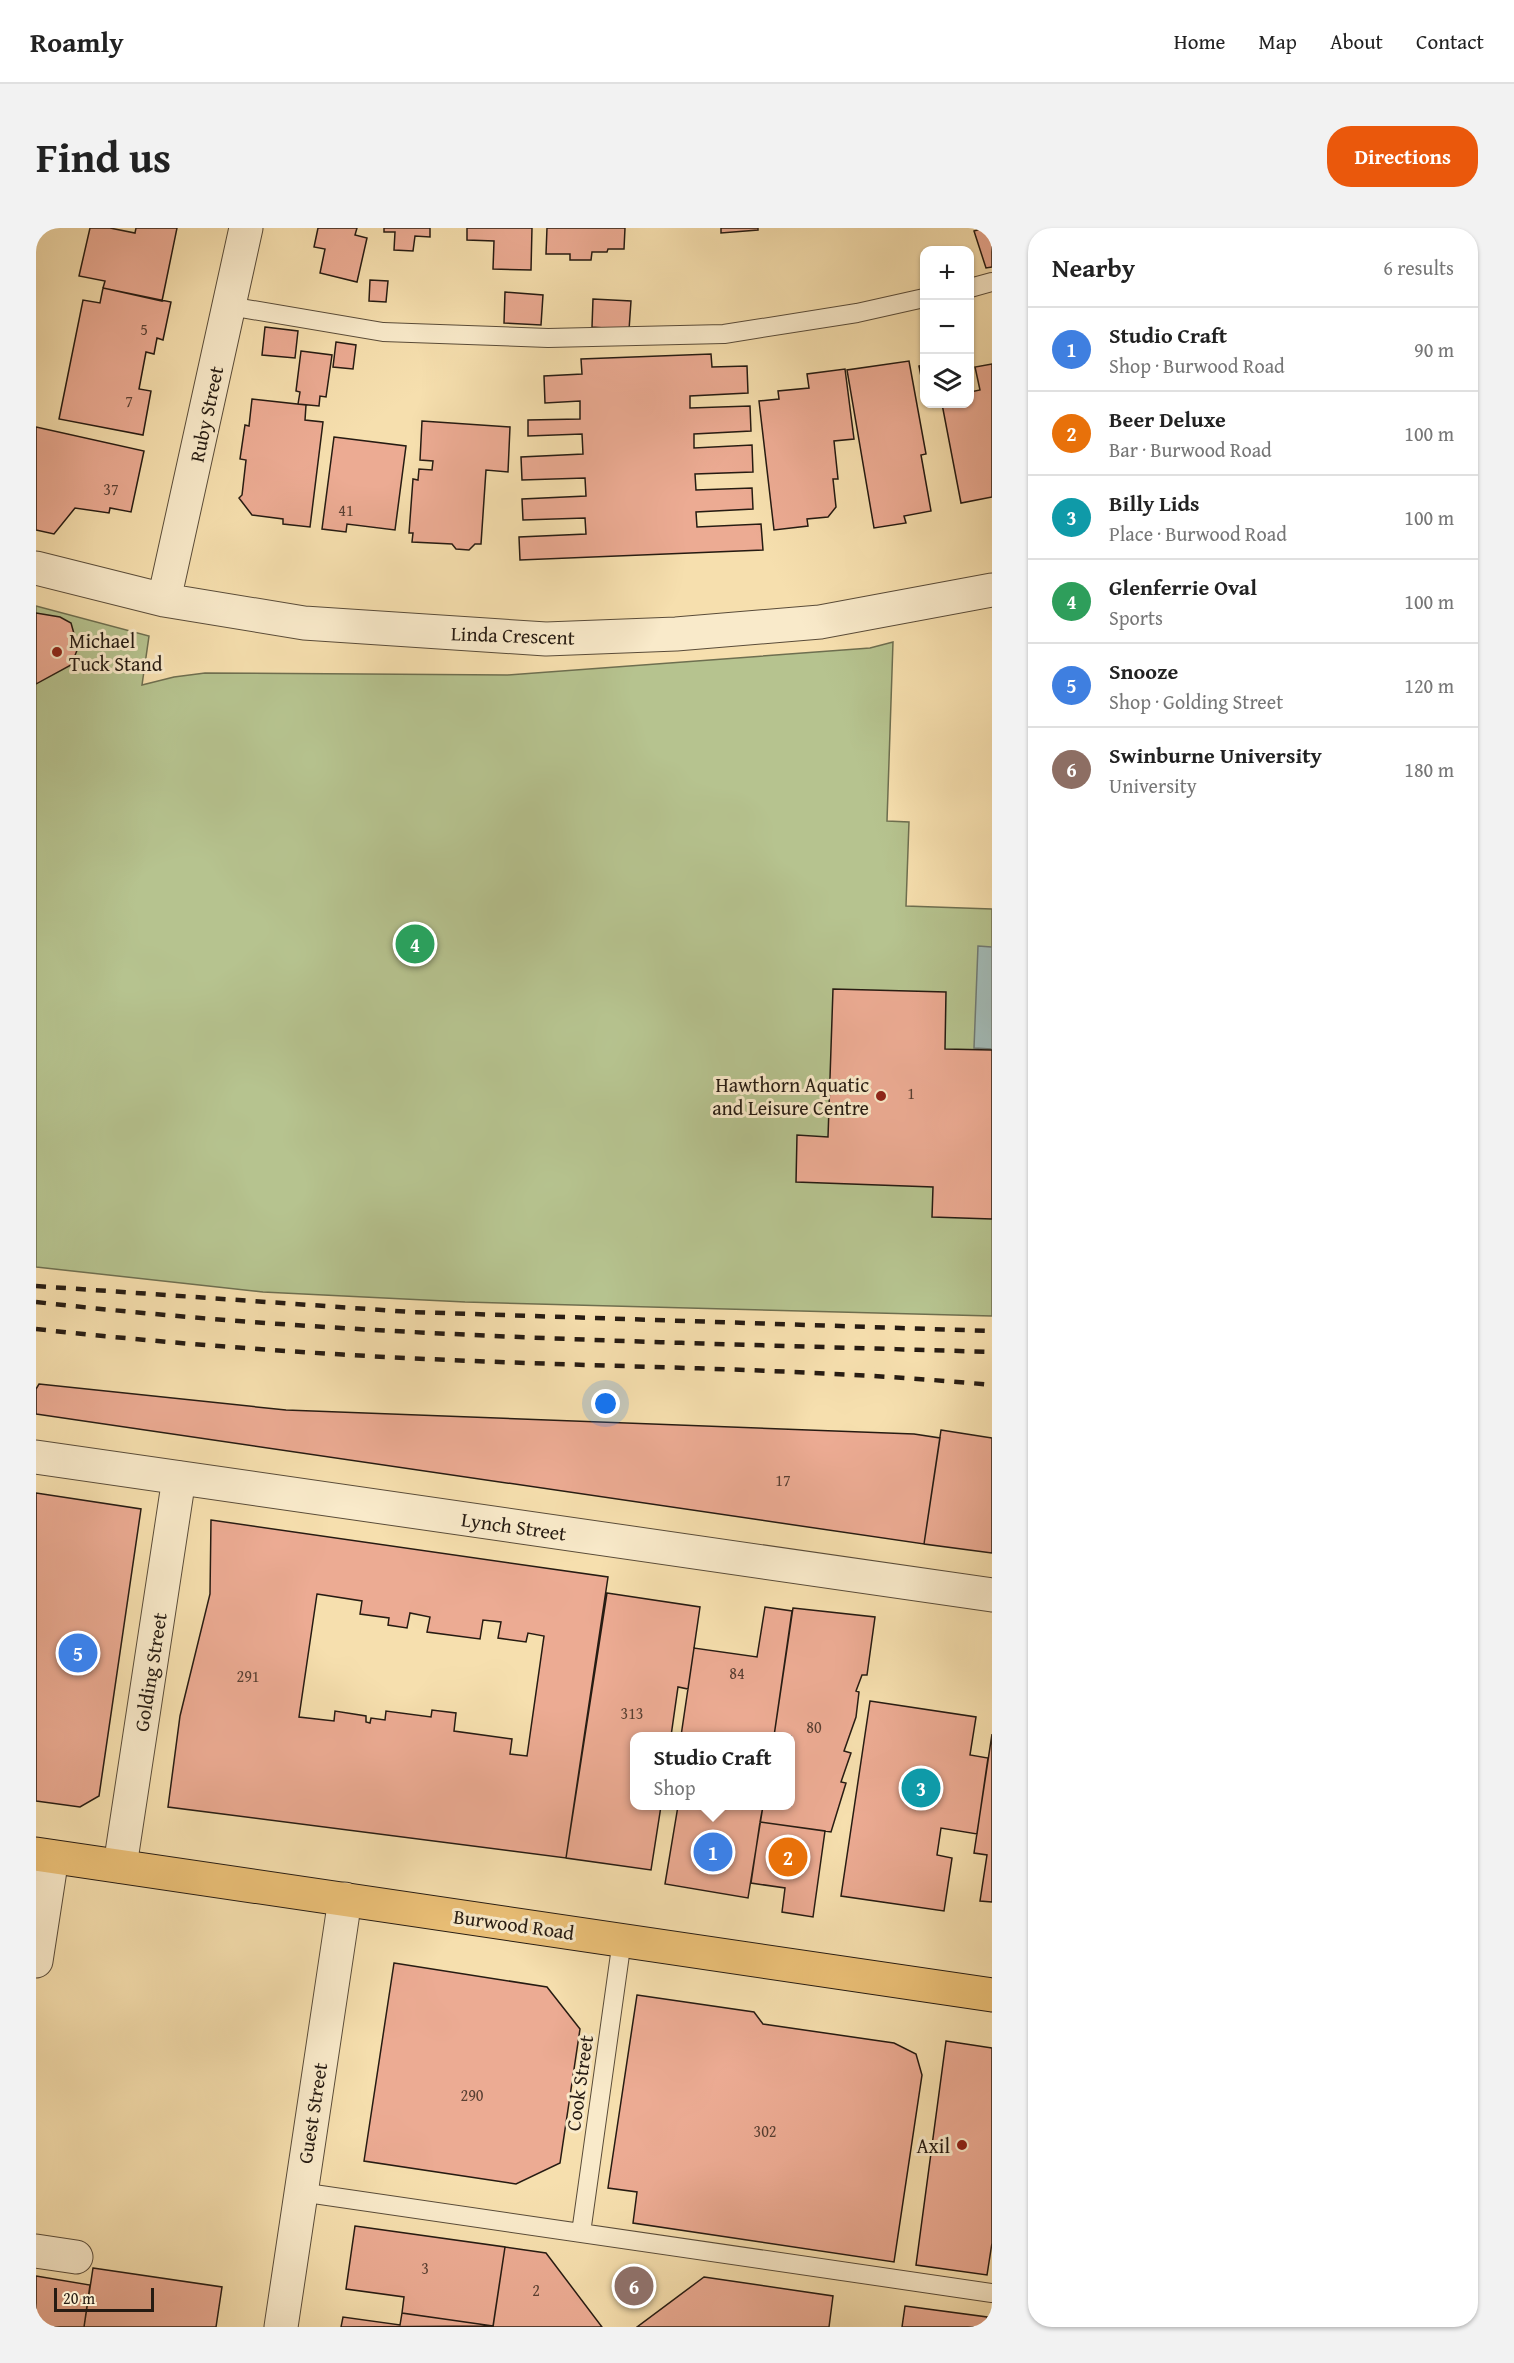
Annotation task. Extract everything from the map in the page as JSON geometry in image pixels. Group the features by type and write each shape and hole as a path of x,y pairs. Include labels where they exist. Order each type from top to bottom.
{"main road":[{"name":"Burwood Road","path":"44,1855 992,1995"}],"street":[{"name":"Ruby Street","path":"164,600 246,228"},
{"name":"Linda Crescent","path":"36,568 164,600 304,623 546,639 676,634 820,622 992,590"},
{"name":"Lynch Street","path":"36,1457 992,1595"},
{"name":"Golding Street","path":"120,1866 179,1478"},
{"path":"36,1961 44,1855"},
{"name":"Guest Street","path":"281,2327 345,1899"},
{"path":"36,2251 76,2257"}],"lane":[{"path":"974,287 992,282"},
{"path":"229,306 383,332 548,338 724,334 857,314 920,299"},
{"name":"Cook Street","path":"581,2233 622,1940"},
{"path":"300,2192 992,2293"}],"green space":[{"path":"36,606 149,636 142,685 174,677 205,673 508,675 870,648 893,642 887,821 909,822 906,906 992,909 992,1316 465,1302 263,1292 36,1267"}],"water":[{"path":"978,946 992,947 992,1049 974,1048"}],"building":[{"path":"90,228 110,228 135,233 136,228 177,228 162,301 103,288 105,281 79,276"},
{"path":"318,228 357,228 355,235 367,238 357,282 320,273 325,249 314,247"},
{"path":"384,228 430,228 430,237 415,236 413,251 394,250 395,232 384,232"},
{"path":"467,228 532,228 531,270 493,269 494,241 467,240"},
{"path":"547,228 625,228 624,249 592,252 591,260 570,260 570,254 546,254"},
{"path":"721,228 758,228 758,230 721,233"},
{"path":"992,228 992,267 986,268 974,231"},
{"path":"370,280 388,281 386,302 369,301"},
{"path":"103,288 171,302 163,340 157,338 154,354 146,352 139,389 151,391 143,435 59,419 83,300 100,303"},
{"path":"505,292 543,295 541,325 504,323"},
{"path":"593,299 631,301 629,330 592,327"},
{"path":"265,327 298,331 295,358 262,355"},
{"path":"336,342 356,345 353,369 333,367"},
{"path":"301,351 332,355 326,397 320,396 319,406 298,404 300,392 296,391"},
{"path":"711,354 712,367 747,366 748,393 690,396 690,408 750,406 751,431 694,434 694,448 752,445 753,472 695,474 696,490 752,488 753,509 696,512 697,527 761,524 763,550 520,560 519,537 586,534 585,518 523,520 522,499 586,496 585,478 522,480 521,457 583,454 582,434 528,436 528,420 580,419 580,401 545,403 544,376 582,374 581,359"},
{"path":"909,361 926,454 921,455 931,511 904,516 906,523 874,528 847,370"},
{"path":"992,364 992,497 961,503 943,408 974,408 974,391 980,390 975,367"},
{"path":"845,369 854,439 834,441 838,479 833,479 836,507 828,517 807,519 808,526 774,530 759,401 779,399 778,391 809,388 807,374"},
{"path":"252,399 306,405 305,420 323,422 310,527 283,524 283,519 252,515 239,498 242,495 246,460 240,459 245,425 249,426"},
{"path":"422,421 510,427 508,472 486,470 481,544 475,544 469,550 456,549 452,544 412,542 413,533 409,533 413,479 418,480 419,469 432,470 433,461 420,460"},
{"path":"36,427 144,451 131,512 110,508 109,513 75,508 54,534 36,530"},
{"path":"334,437 406,446 395,530 347,524 346,532 322,529"},
{"name":"Michael Tuck Stand","path":"36,613 60,617 71,623 78,648 71,665 36,684"},
{"path":"833,989 946,992 945,1049 992,1050 992,1219 932,1217 933,1187 796,1182 797,1135 828,1137"},
{"path":"39,1384 286,1410 914,1434 940,1438 924,1544 36,1414 36,1389"},
{"path":"941,1430 992,1438 992,1553 924,1544"},
{"path":"36,1493 141,1509 99,1796 80,1807 36,1801"},
{"path":"211,1520 608,1577 566,1858 168,1807 180,1716 210,1594","holes":["317,1594 362,1601 360,1614 389,1618 388,1625 407,1628 410,1613 430,1617 427,1632 480,1639 483,1620 501,1622 498,1638 526,1642 528,1633 544,1636 527,1756 510,1754 512,1739 454,1731 456,1713 432,1710 431,1717 386,1711 385,1720 371,1718 370,1723 366,1722 366,1716 335,1711 334,1721 299,1717"]},
{"path":"607,1593 700,1607 688,1689 678,1687 672,1732 630,1732 630,1810 660,1810 651,1870 566,1858"},
{"path":"765,1607 792,1611 775,1732 682,1732 694,1648 757,1657"},
{"path":"793,1608 875,1617 867,1675 862,1675 856,1691 859,1692 856,1717 844,1751 851,1753 841,1782 846,1783 831,1832 760,1822 762,1810 795,1810 795,1732 775,1732"},
{"path":"870,1701 976,1717 970,1755 988,1758 977,1834 941,1828 937,1855 952,1858 944,1911 841,1896"},
{"path":"992,1734 992,1902 980,1901 987,1855 974,1853"},
{"path":"677,1810 762,1810 748,1898 665,1884"},
{"path":"760,1822 825,1831 813,1917 782,1912 785,1888 751,1883"},
{"path":"394,1963 547,1987 580,2029 560,2163 516,2184 364,2161"},
{"path":"637,1995 754,2012 763,2024 894,2043 916,2054 922,2075 894,2262 633,2223 637,2192 608,2188"},
{"name":"Axil","path":"946,2041 992,2048 992,2243 987,2275 916,2265"},
{"path":"355,2226 505,2247 493,2326 402,2313 404,2297 346,2289"},
{"path":"505,2247 546,2253 602,2327 493,2327"},
{"path":"93,2268 222,2287 216,2327 84,2327"},
{"path":"36,2276 90,2285 84,2327 36,2327"},
{"path":"704,2277 833,2296 829,2327 637,2327"},
{"path":"905,2306 987,2317 985,2327 902,2327"},
{"path":"402,2313 493,2326 341,2327 343,2317 400,2325"}],"railway":[{"path":"36,1286 411,1312 992,1331"},
{"path":"36,1302 274,1324 394,1331 513,1337 992,1352"},
{"path":"36,1329 190,1344 346,1355 856,1375 992,1385"}],"place":[{"name":"Michael Tuck Stand","path":"57,652"},
{"name":"Glenferrie Oval","path":"415,944"},
{"name":"Hawthorn Aquatic and Leisure Centre","path":"881,1096"},
{"name":"Snooze","path":"78,1653"},
{"name":"Billy Lids","path":"921,1788"},
{"name":"Studio Craft","path":"713,1852"},
{"name":"Beer Deluxe","path":"788,1857"},
{"name":"Axil","path":"962,2145"},
{"name":"Swinburne University","path":"634,2286"}]}
